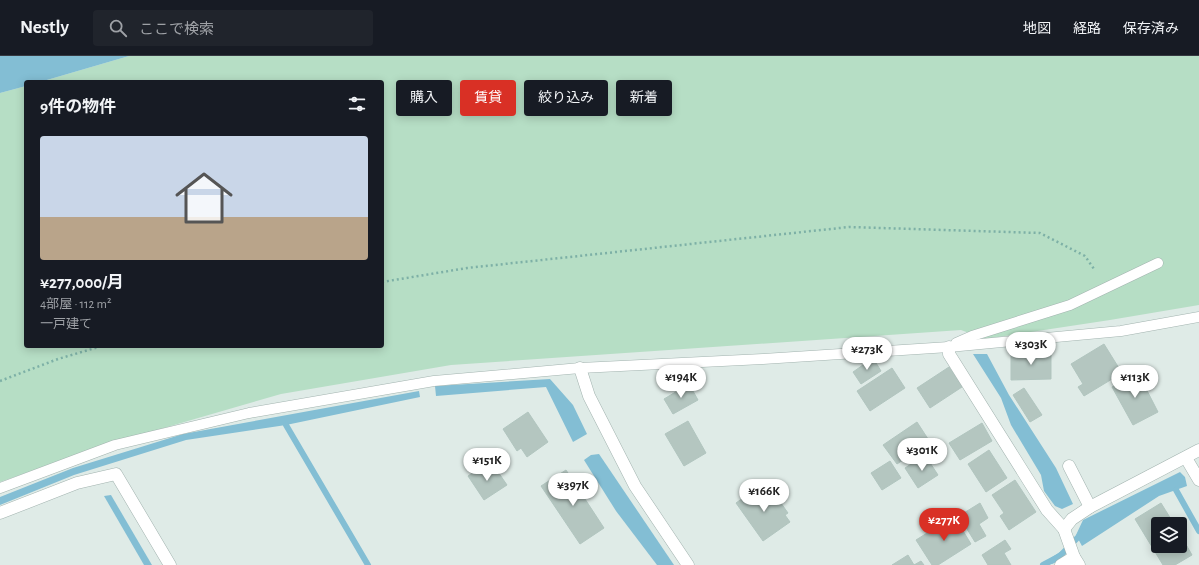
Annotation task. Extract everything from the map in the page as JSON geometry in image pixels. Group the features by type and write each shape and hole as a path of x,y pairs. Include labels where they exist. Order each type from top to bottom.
{"street":[{"path":"949,346 949,354 1047,510 1066,533 1077,561 1061,565"},
{"path":"580,368 589,396 635,486 688,565"},
{"path":"1066,533 1072,519 1090,507 1199,450"},
{"path":"1186,458 1199,480"},
{"path":"1069,466 1090,507"},
{"path":"0,513 78,483 116,474 170,565"}],"lane":[{"path":"949,346 972,336 1070,305 1158,263"},
{"path":"0,488 115,445 249,413 434,381 580,368 763,359 949,346 1121,331 1199,317"}],"path":[{"path":"384,282 467,268 849,227 1040,233 1085,256 1094,269"},
{"path":"0,381 58,359 95,348"}],"green space":[{"path":"129,56 1199,56 1199,305 985,339 961,330 451,365 281,394 112,443 0,482 0,93 24,87 24,348 384,348 384,80 47,80"}],"water":[{"path":"0,56 129,56 47,80 24,80 24,87 0,93"},
{"path":"973,354 987,354 1009,395 1056,468 1073,504 1062,509 1055,506 1044,491 1041,475 1011,425 1001,398"},
{"path":"550,379 573,405 587,434 573,442 546,387 436,396 435,386"},
{"path":"419,391 420,397 286,425 186,440 74,475 0,505 0,497 73,468 183,434"},
{"path":"599,454 674,565 657,565 616,511 584,460 591,455"},
{"path":"1180,472 1185,477 1187,486 1159,496 1082,546 1076,535 1083,520"},
{"path":"111,495 152,565 144,565 104,496"},
{"path":"1063,550 1064,557 1061,559 1053,564 1040,565"}],"building":[{"path":"1104,344 1122,373 1084,396 1078,387 1083,384 1071,364"},
{"path":"1051,353 1051,379 1011,380 1011,354"},
{"path":"873,358 881,371 861,384 853,372"},
{"path":"949,367 962,387 930,408 917,388"},
{"path":"892,368 905,388 870,411 857,391"},
{"path":"1138,373 1158,412 1133,425 1112,387"},
{"path":"689,384 698,400 673,414 664,399"},
{"path":"1024,388 1042,415 1030,422 1013,395"},
{"path":"528,412 548,442 527,457 521,448 517,451 503,429"},
{"path":"688,421 706,453 684,466 665,434"},
{"path":"917,422 930,442 897,464 883,445"},
{"path":"982,423 992,441 960,460 949,443"},
{"path":"989,450 1007,478 986,492 968,464"},
{"path":"925,455 938,475 918,488 905,468"},
{"path":"890,461 901,478 882,490 871,473"},
{"path":"483,466 489,475 496,469 507,485 484,500 468,476"},
{"path":"566,470 604,528 580,544 541,486"},
{"path":"1015,480 1036,512 1009,530 1000,516 1004,513 992,495"},
{"path":"758,487 768,502 776,496 788,513 785,515 790,522 763,541 736,503"},
{"path":"980,503 988,518 979,524 986,536 975,542 959,516"},
{"path":"1161,503 1170,517 1151,517 1151,545 1135,519"},
{"path":"954,516 971,544 938,565 932,565 916,540"},
{"path":"1005,540 1011,549 1004,553 1011,565 988,565 982,555"},
{"path":"1187,546 1192,555 1175,565 1163,565 1156,553 1187,553"},
{"path":"908,555 914,565 892,565"},
{"path":"921,561 924,565 914,565"}],"waterway":[{"path":"286,425 368,565"},
{"path":"1176,490 1199,531"},
{"path":"1043,565 1060,556 1083,532"}]}
